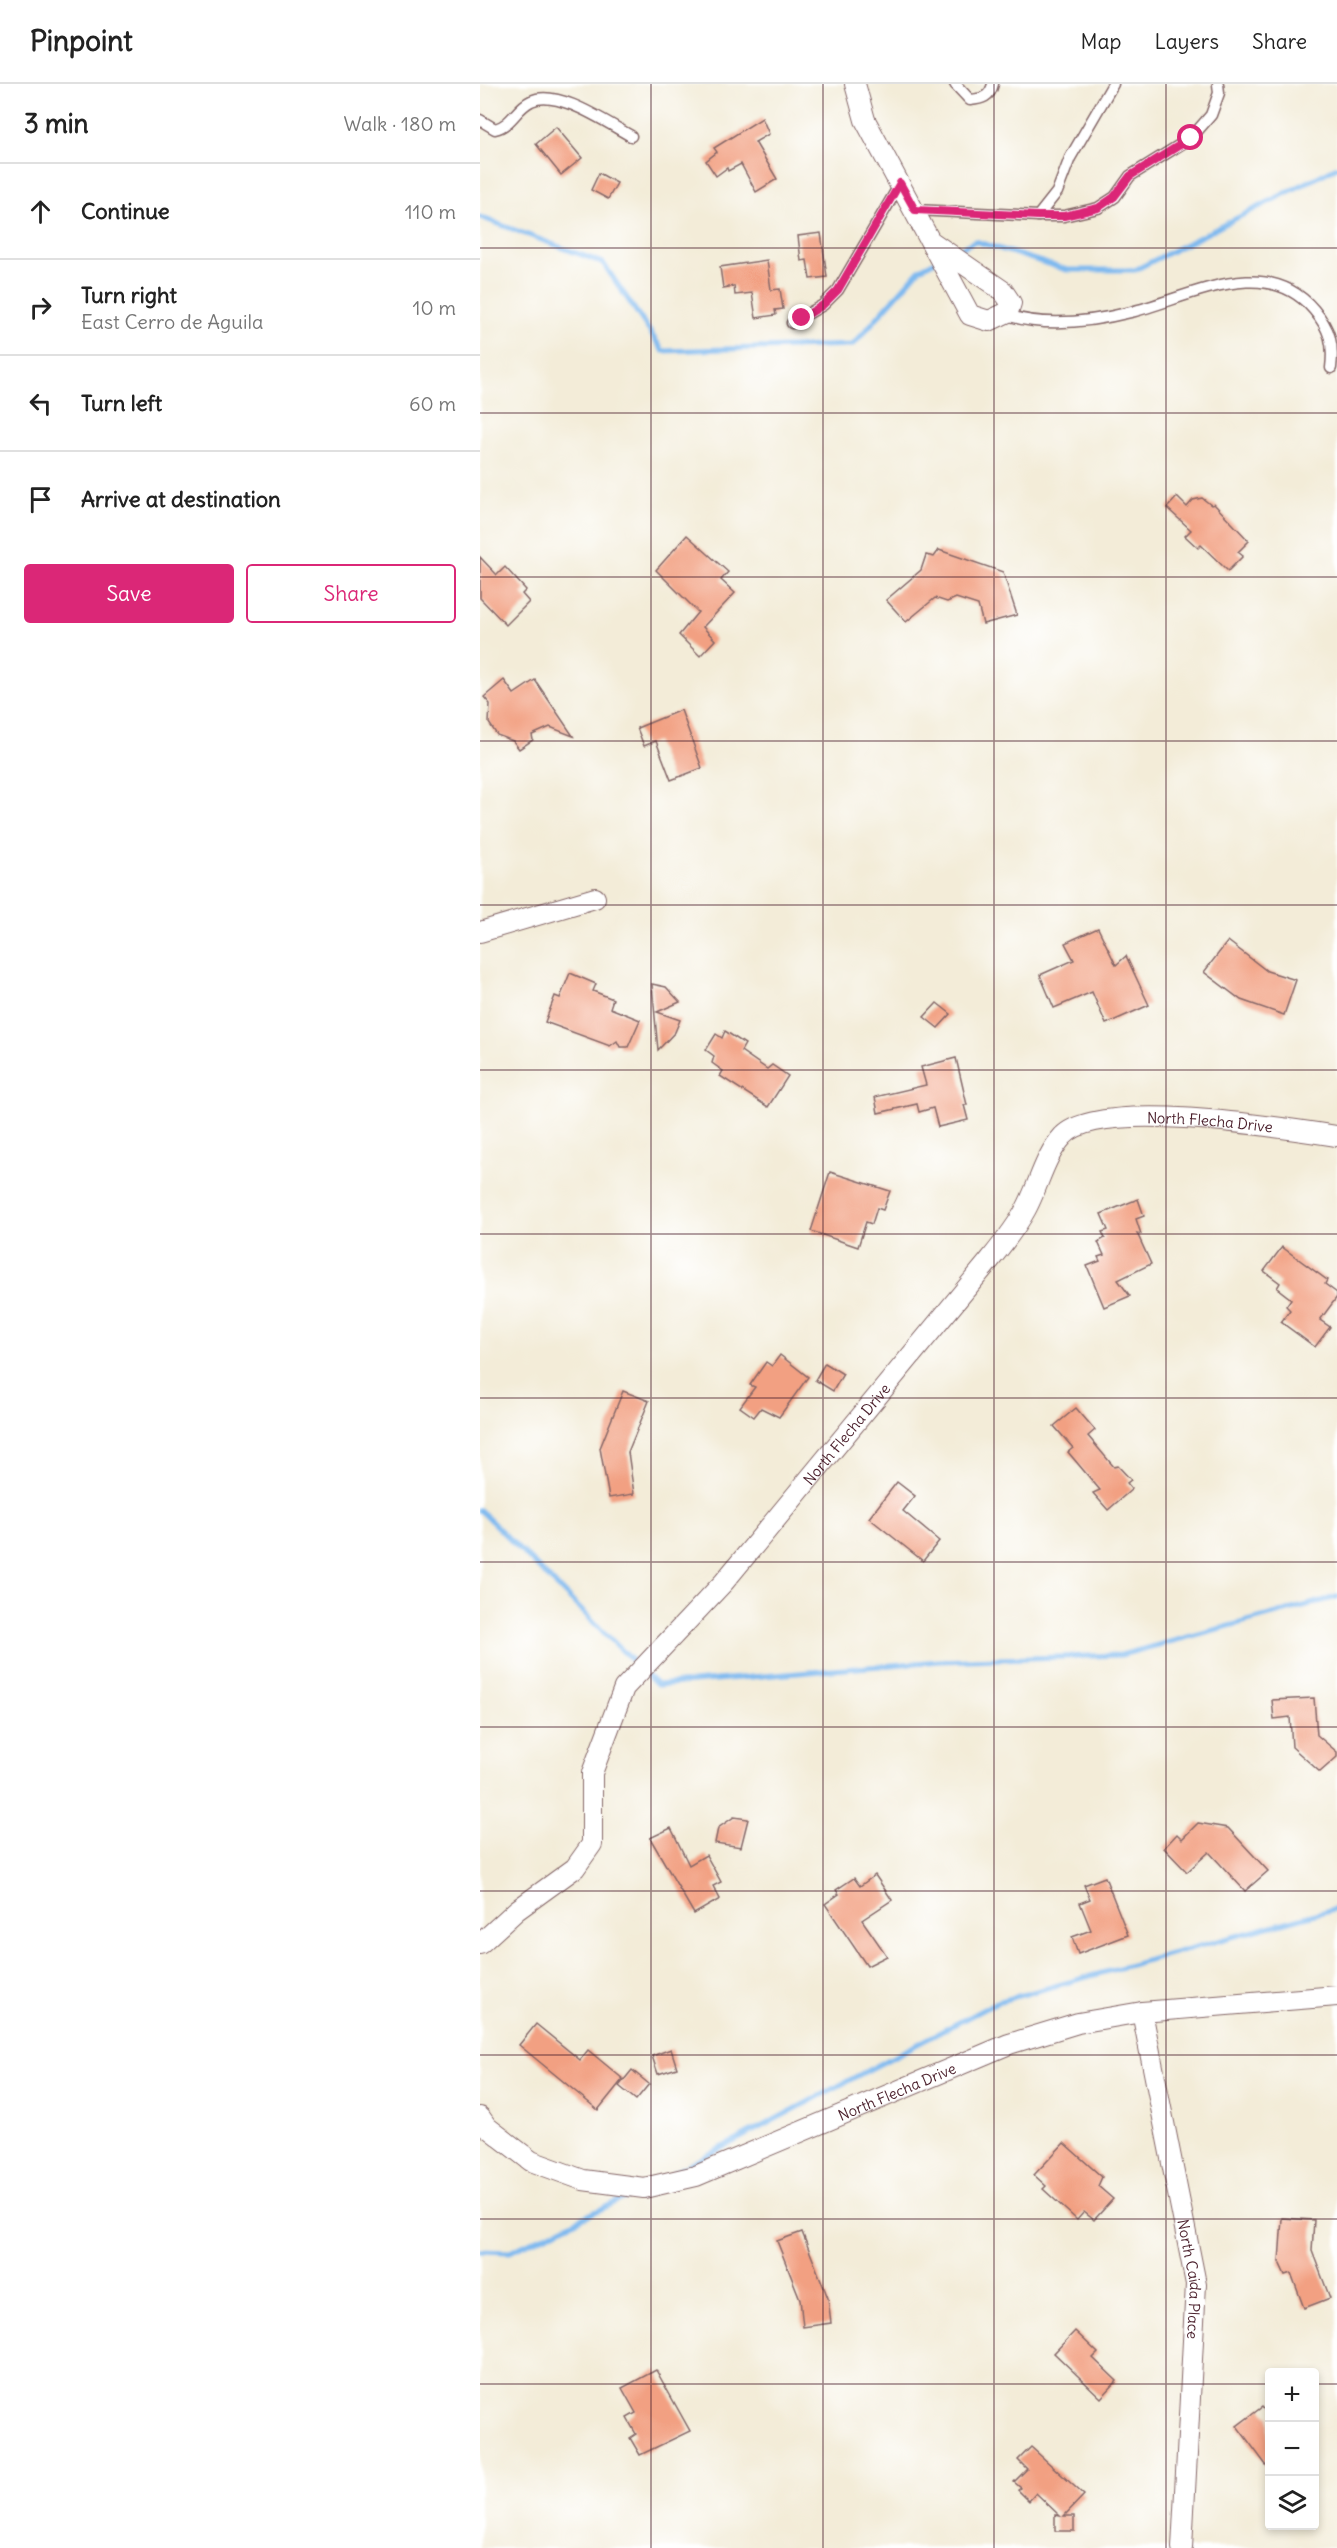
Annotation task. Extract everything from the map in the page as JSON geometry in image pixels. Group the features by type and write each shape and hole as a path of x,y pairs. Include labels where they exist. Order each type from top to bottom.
{"street":[{"path":"855,84 865,120 970,315 989,321 1008,312 1011,303 1003,291 932,242"},
{"path":"480,932 595,898"},
{"name":"North Flecha Drive","path":"480,1944 517,1910 575,1868 592,1844 592,1773 624,1688 724,1582 1000,1246 1027,1207 1048,1157 1066,1133 1088,1122 1162,1119 1238,1121 1337,1136"},
{"name":"North Flecha Drive","path":"480,2117 487,2127 531,2161 583,2180 644,2188 696,2176 1009,2044 1078,2023 1142,2012 1337,1996"},
{"name":"North Caida Place","path":"1142,2012 1196,2284 1182,2548"}],"lane":[{"path":"955,84 970,100 984,98 991,91 993,84"},
{"path":"1038,216 1057,192 1070,158 1113,84"},
{"path":"915,210 1064,216 1098,208 1114,197 1130,176 1191,138 1211,115 1219,93 1218,84"},
{"path":"480,120 495,129 502,127 528,103 553,98 631,136"},
{"path":"792,323 823,305 838,290 900,183"},
{"path":"1005,314 1036,322 1092,319 1132,312 1180,295 1225,285 1254,280 1276,282 1308,303 1330,332 1333,351 1331,368"}],"building":[{"path":"762,118 769,134 755,142 777,179 756,192 741,164 728,171 727,168 716,176 706,161 717,152 714,148"},
{"path":"556,127 582,158 561,175 536,144"},
{"path":"599,173 617,183 608,199 591,190"},
{"path":"821,233 827,277 810,279 807,260 801,261 798,236"},
{"path":"767,260 771,290 780,289 783,309 775,310 776,315 756,318 752,293 735,295 734,286 723,288 720,267"},
{"path":"1177,497 1187,507 1193,500 1202,498 1211,505 1214,504 1249,541 1238,552 1243,556 1228,571 1201,545 1198,548 1185,536 1191,530 1167,508"},
{"path":"687,535 728,572 721,580 735,593 703,627 715,640 700,656 679,635 698,612 656,570"},
{"path":"939,550 1003,572 1017,615 983,624 978,605 956,598 947,602 935,598 906,622 886,600 921,570 926,555 934,557"},
{"path":"480,557 497,575 505,567 526,590 522,594 529,602 506,625 480,598"},
{"path":"504,680 514,694 535,680 573,736 550,727 532,735 533,740 519,749 513,741 497,735 489,723 490,704 484,697"},
{"path":"681,710 702,768 671,780 656,741 644,746 637,728"},
{"path":"1098,928 1116,965 1126,956 1149,1005 1106,1024 1092,992 1054,1008 1040,975 1074,960 1065,943"},
{"path":"1228,941 1267,971 1296,980 1284,1015 1241,1000 1204,972"},
{"path":"570,973 596,984 593,991 613,999 610,1008 640,1020 628,1047 620,1047 617,1041 610,1046 545,1022 555,996 560,998"},
{"path":"652,984 666,987 680,1002 657,1012 680,1020 675,1032 658,1050"},
{"path":"937,1003 951,1014 938,1028 924,1017"},
{"path":"725,1031 745,1044 741,1051 767,1069 772,1065 788,1076 768,1107 720,1076 723,1071 712,1063 714,1056 706,1050 716,1034 722,1038"},
{"path":"956,1058 967,1105 964,1105 968,1120 938,1127 933,1108 919,1112 917,1104 878,1113 875,1097 926,1085 921,1067"},
{"path":"830,1172 890,1191 883,1210 877,1208 872,1224 866,1222 858,1247 811,1231"},
{"path":"1138,1199 1144,1216 1136,1219 1141,1234 1137,1233 1151,1264 1118,1280 1130,1296 1104,1307 1087,1266 1100,1261 1098,1257 1104,1255 1098,1242 1105,1238 1102,1232 1108,1230 1101,1214"},
{"path":"1282,1247 1327,1280 1325,1284 1337,1293 1337,1297 1320,1320 1330,1327 1315,1347 1281,1322 1290,1310 1286,1306 1291,1299 1277,1288 1280,1283 1264,1271"},
{"path":"780,1355 808,1377 779,1417 761,1408 754,1417 740,1407 755,1387 750,1385 766,1362 772,1366"},
{"path":"825,1363 843,1374 833,1391 815,1380"},
{"path":"623,1391 649,1401 628,1452 634,1494 609,1498 600,1448"},
{"path":"1076,1408 1095,1430 1088,1436 1114,1467 1118,1466 1131,1480 1127,1483 1132,1489 1108,1510 1093,1493 1100,1490 1068,1452 1073,1448 1054,1426"},
{"path":"897,1482 915,1496 903,1511 939,1541 923,1561 869,1518"},
{"path":"1314,1698 1317,1735 1337,1752 1337,1757 1320,1772 1292,1747 1290,1717 1274,1719 1272,1700"},
{"path":"734,1817 748,1819 741,1847 715,1843 718,1828"},
{"path":"1198,1823 1228,1828 1268,1871 1245,1891 1209,1852 1187,1872 1164,1848 1177,1834 1182,1839"},
{"path":"671,1828 689,1865 706,1855 721,1882 713,1886 720,1899 694,1914 650,1838"},
{"path":"875,1875 892,1900 862,1920 887,1956 867,1966 825,1904 839,1894 836,1890 854,1878 860,1886"},
{"path":"1105,1877 1128,1935 1078,1954 1072,1937 1091,1930 1080,1903 1090,1899 1084,1885"},
{"path":"536,2024 580,2060 588,2050 623,2079 598,2110 519,2045"},
{"path":"671,2049 677,2068 658,2074 652,2056"},
{"path":"632,2070 649,2084 636,2100 619,2086"},
{"path":"1064,2143 1102,2177 1098,2186 1113,2199 1094,2220 1084,2212 1077,2220 1043,2189 1046,2186 1034,2175"},
{"path":"1282,2218 1314,2220 1312,2251 1330,2298 1304,2308 1291,2273 1285,2275 1279,2262"},
{"path":"802,2232 828,2298 831,2323 803,2327 800,2299 777,2241"},
{"path":"1075,2331 1098,2353 1093,2358 1117,2381 1101,2398 1054,2353"},
{"path":"656,2370 690,2431 640,2455 630,2438 636,2434 627,2418 636,2413 622,2388"},
{"path":"1262,2407 1265,2411 1265,2464 1237,2426"},
{"path":"1031,2447 1084,2495 1064,2516 1074,2516 1074,2531 1055,2531 1055,2515 1060,2516 1036,2493 1029,2501 1018,2490 1021,2488 1014,2482 1027,2469 1018,2460"}],"waterway":[{"path":"953,252 975,241 1067,270 1135,270 1337,167"},
{"path":"480,217 603,263 663,351 853,345 920,269 937,260"},
{"path":"480,1510 657,1685 939,1661 1121,1655 1337,1597"},
{"path":"674,2173 997,2002 1337,1908"},
{"path":"480,2251 510,2252 633,2194"}],"route":[{"path":"802,318 823,305 838,290 900,183 915,210 1064,216 1098,208 1114,197 1130,176 1191,138"}]}
